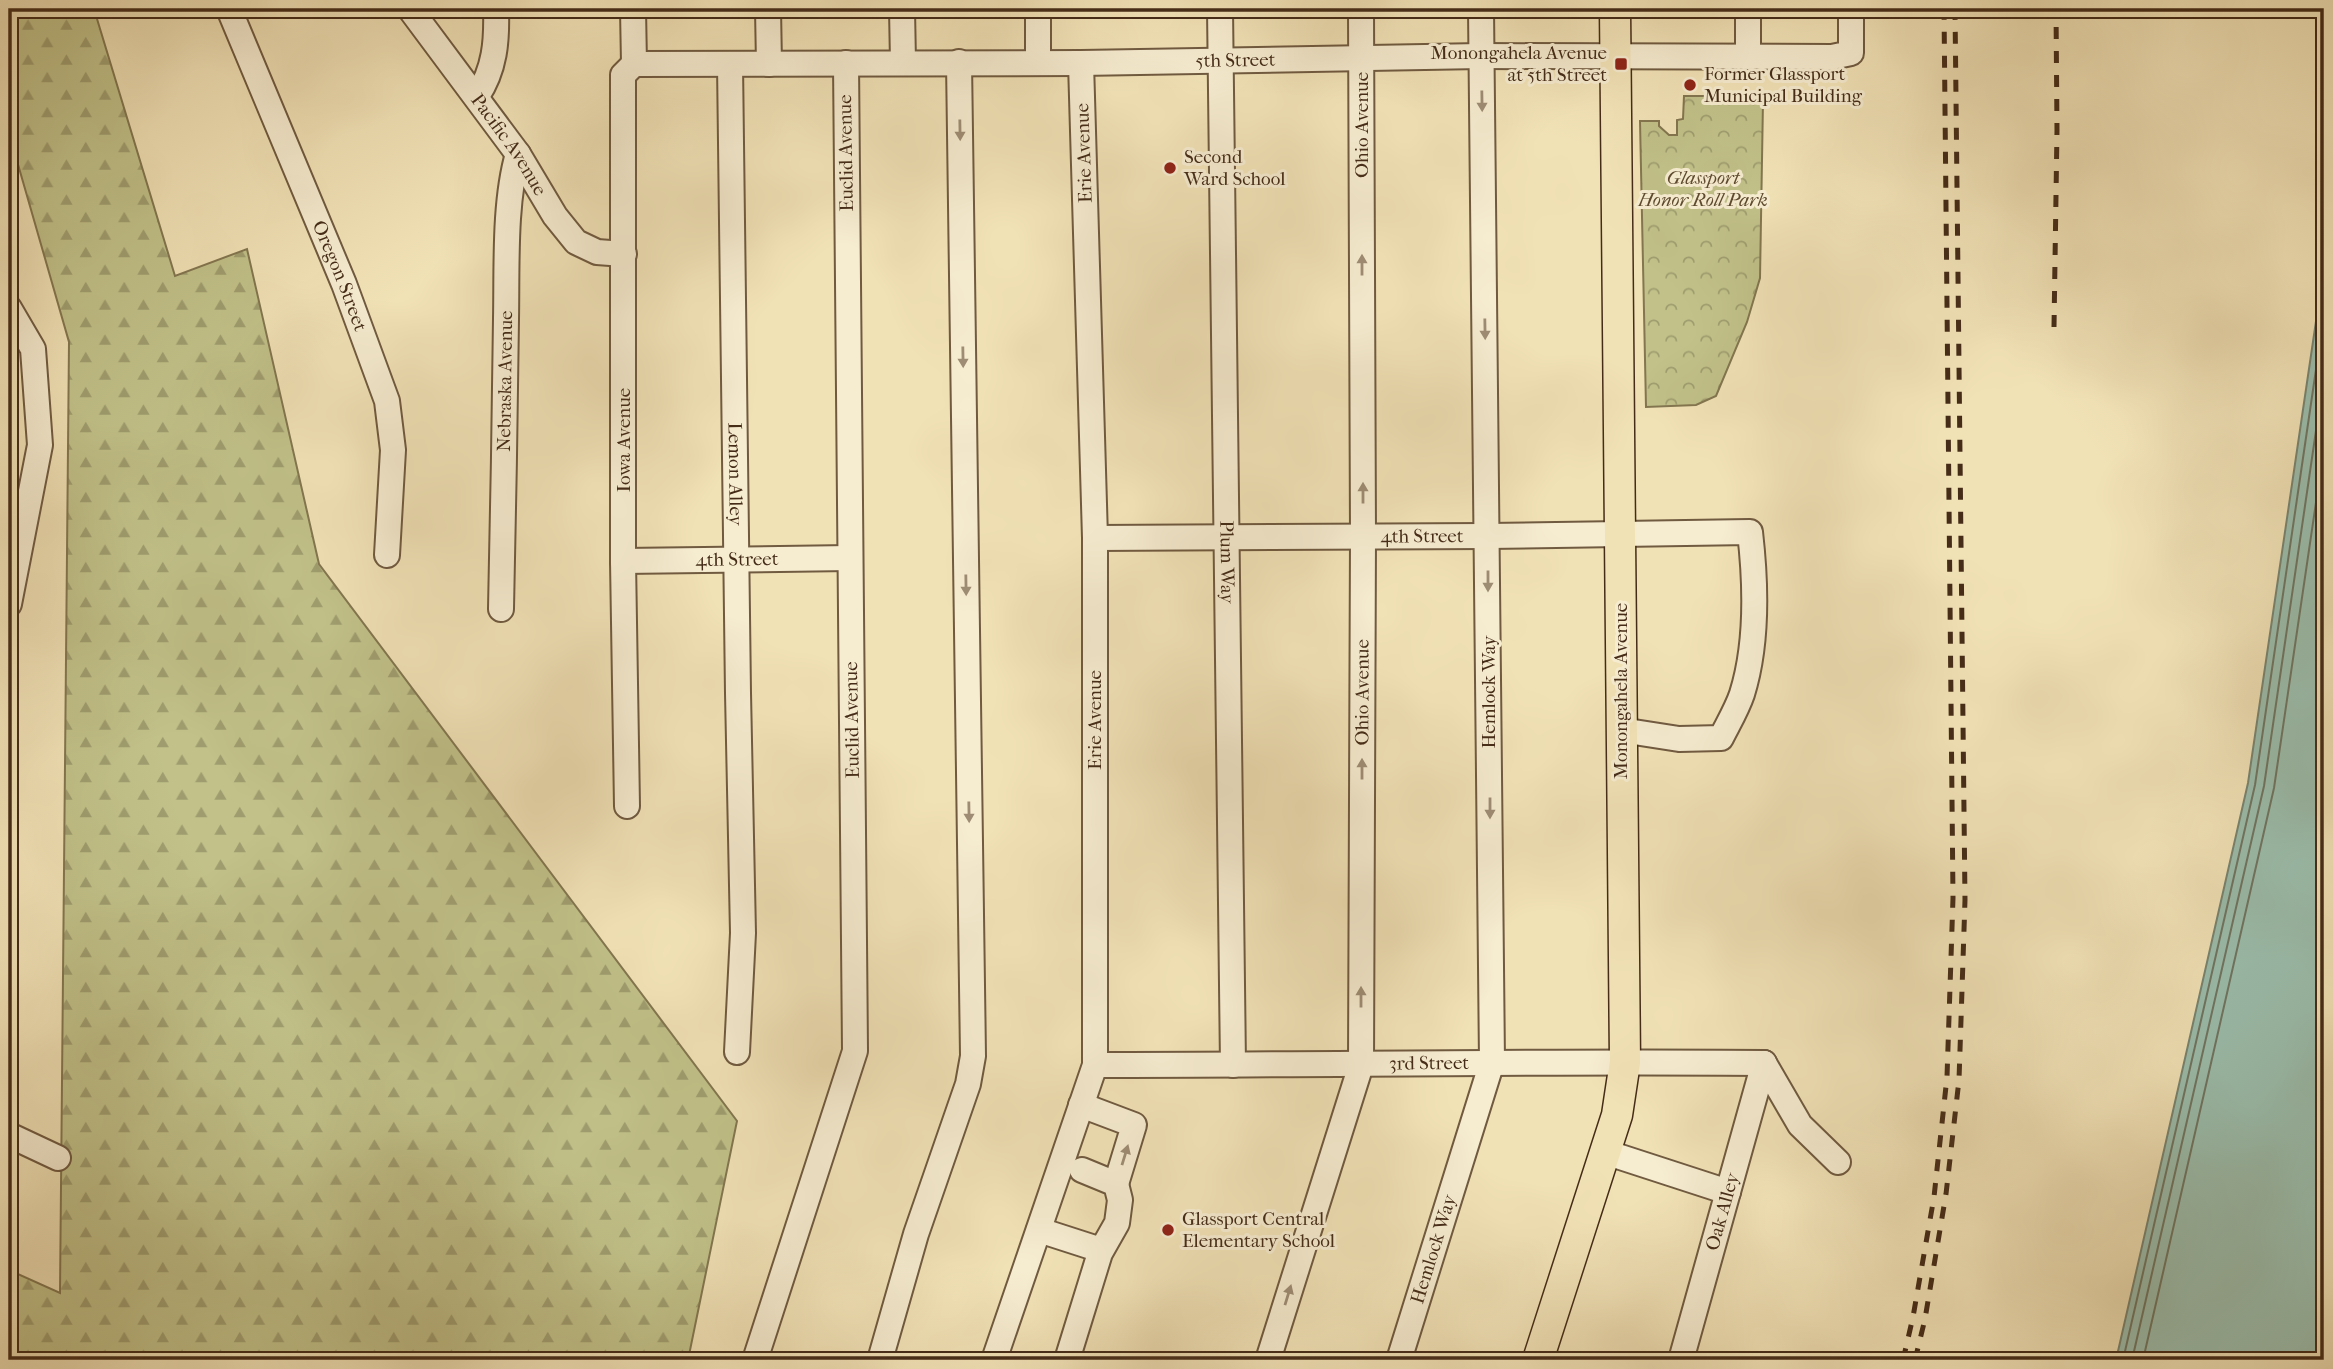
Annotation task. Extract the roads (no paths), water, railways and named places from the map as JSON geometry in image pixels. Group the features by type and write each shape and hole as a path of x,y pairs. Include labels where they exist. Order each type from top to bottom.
{"main road":[{"name":"Monongahela Avenue","path":"1538,1360 1617,1115 1625,1062 1615,9"}],"street":[{"name":"Oregon Street","path":"229,9 344,284 387,401 393,450 387,555"},
{"name":"Pacific Avenue","path":"410,9 477,96 518,154 555,216 576,242 597,252 624,254"},
{"path":"477,96 488,80 494,61 496,9"},
{"name":"Iowa Avenue","path":"627,806 623,561 624,254 633,9"},
{"path":"768,9 769,64"},
{"path":"902,9 903,62"},
{"path":"1038,9 1038,62"},
{"name":"Plum Way","path":"1220,9 1233,1065"},
{"name":"Ohio Avenue","path":"1268,1360 1361,1065 1361,9"},
{"name":"Hemlock Way","path":"1399,1360 1492,1062 1481,9"},
{"path":"1748,9 1748,57"},
{"name":"5th Street","path":"629,69 730,64 1082,63 1362,57 1832,57 1852,53 1851,9"},
{"path":"880,1360 916,1234 968,1084 973,1056 959,62"},
{"name":"Erie Avenue","path":"995,1360 1095,1065 1095,538 1082,63"},
{"name":"Lemon Alley","path":"730,64 743,933 737,1052"},
{"name":"Euclid Avenue","path":"755,1360 855,1051 846,64"},
{"name":"Nebraska Avenue","path":"501,609 507,272 511,190 518,154"},
{"path":"9,307 33,349 40,445 9,604"},
{"name":"4th Street","path":"1095,538 1751,532 1755,572 1752,641 1742,695 1721,738 1679,739 1621,730"},
{"name":"4th Street","path":"623,561 850,558"},
{"path":"1764,1063 1800,1125 1838,1162"},
{"name":"3rd Street","path":"1095,1065 1764,1063"},
{"name":"Oak Alley","path":"1681,1360 1764,1063"},
{"path":"1067,1360 1101,1250 1117,1223 1120,1200 1116,1184 1134,1125 1081,1105"},
{"path":"9,1135 58,1158"},
{"path":"1605,1152 1728,1192"},
{"path":"1082,1170 1116,1184"},
{"path":"1039,1230 1101,1250"}],"water":[{"path":"2324,267 2324,1360 2116,1360 2248,783"}],"railway":[{"path":"1903,1360 1934,1197 1947,1077 1953,898 1944,9"},
{"path":"1915,1360 1925,1319 1946,1194 1959,1080 1965,900 1955,9"},
{"path":"2054,327 2056,9"}],"place":[{"name":"Monongahela Avenue at 5th Street","path":"1621,64"},
{"name":"Former Glassport Municipal Building","path":"1690,85"},
{"name":"Second Ward School","path":"1170,168"},
{"name":"Glassport Central Elementary School","path":"1168,1230"}],"park label":[{"name":"Glassport Honor Roll Park","path":"1703,189"}]}
